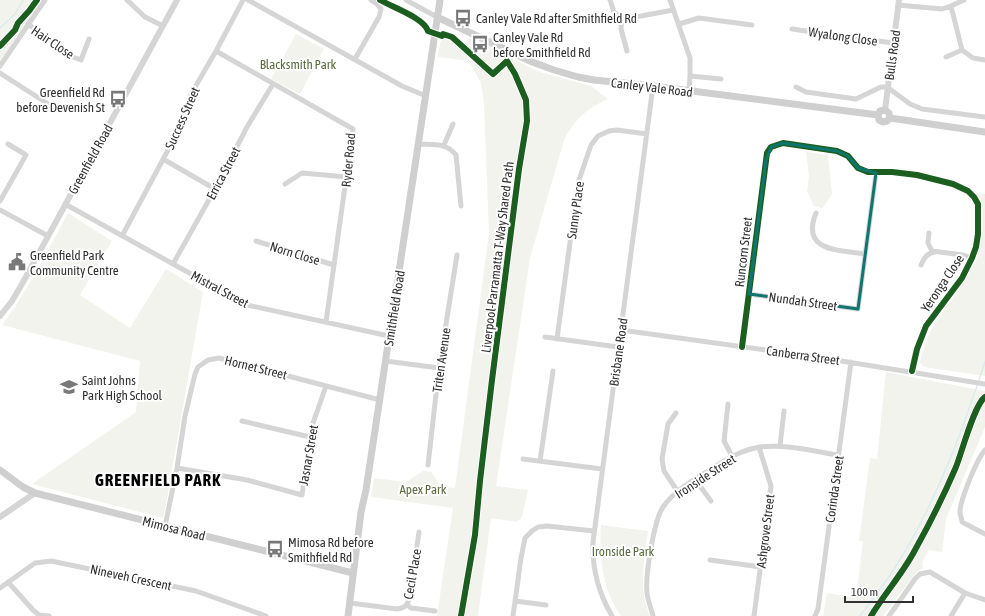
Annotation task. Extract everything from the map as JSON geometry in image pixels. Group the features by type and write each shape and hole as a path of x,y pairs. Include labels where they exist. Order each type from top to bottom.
{"main road":[{"name":"Smithfield Road","path":"348,616 353,573 440,0"},
{"name":"Canley Vale Road","path":"437,17 519,56 554,70 594,80 689,90 878,115"},
{"path":"885,110 889,113 890,118 887,122 883,122 879,120 878,115 880,111 885,110"},
{"path":"890,118 985,132"},
{"name":"Mimosa Road","path":"0,470 23,487 35,493 353,573"}],"street":[{"path":"0,66 45,0"},
{"path":"127,0 145,17 162,26"},
{"name":"Greenfield Road","path":"0,316 12,301 177,0"},
{"name":"Success Street","path":"122,236 183,122 190,96 243,0"},
{"path":"248,0 402,86 426,96"},
{"path":"355,59 379,17 381,9 371,0"},
{"path":"406,0 437,17"},
{"path":"610,0 614,12 622,17 640,16 673,10"},
{"path":"670,0 688,51 690,66 689,90"},
{"path":"899,2 942,9 964,0"},
{"name":"Bulls Road","path":"885,110 899,2"},
{"path":"951,6 962,50 973,58 985,60"},
{"path":"622,17 621,29 627,51"},
{"path":"678,24 699,18 752,25"},
{"name":"Hair Close","path":"28,24 73,57 81,60 89,39"},
{"name":"Wyalong Close","path":"792,29 893,43"},
{"path":"946,57 962,50"},
{"name":"Ryder Road","path":"216,51 353,129 326,322"},
{"path":"0,72 59,111"},
{"path":"690,76 721,79"},
{"name":"Errica Street","path":"173,264 215,189 247,127 273,84"},
{"name":"Brisbane Road","path":"612,616 602,596 596,575 593,552 594,531 653,86"},
{"path":"796,87 806,92 856,99 881,87 888,87 910,104 922,108 985,116"},
{"path":"444,145 453,124"},
{"name":"Sunny Place","path":"557,339 578,183 591,145 598,136 609,131 617,130 647,134"},
{"name":"Yeronga Close","path":"766,160 767,153 771,147 784,143 837,151 848,156 858,168 868,172 892,172 917,175 953,184 968,190 974,197 978,204 976,247 962,278 926,326 917,349 912,371"},
{"path":"0,201 26,155 8,144"},
{"path":"418,144 444,145 451,148 456,155 461,206"},
{"path":"163,159 215,189"},
{"name":"Runcorn Street","path":"742,347 766,160"},
{"path":"285,184 302,173 347,177"},
{"path":"816,213 813,221 813,234 817,242 828,249 865,254 876,173"},
{"name":"Mistral Street","path":"66,204 247,305 389,336"},
{"path":"0,210 48,236"},
{"path":"929,233 928,244 930,249 935,252"},
{"name":"Norn Close","path":"256,240 334,265"},
{"path":"921,265 929,254 935,252 963,255 972,258"},
{"name":"Nundah Street","path":"749,294 858,309 865,254"},
{"name":"Triten Avenue","path":"428,465 439,368 457,255"},
{"name":"Canberra Street","path":"621,330 912,371 985,384"},
{"path":"545,337 618,347"},
{"name":"Hornet Street","path":"165,526 177,468 185,416 195,374 198,367 208,360 219,358 380,400"},
{"path":"386,361 439,368"},
{"name":"Corinda Street","path":"815,616 818,609 851,362"},
{"path":"540,461 553,371"},
{"name":"Jasnar Street","path":"177,468 247,480 302,495 312,426 326,386"},
{"path":"728,404 724,441 732,456"},
{"path":"780,446 784,411"},
{"path":"676,413 668,424 662,459 664,471 678,492"},
{"path":"242,421 310,437"},
{"name":"Ironside Street","path":"653,616 648,601 646,584 655,528 659,514 663,507 678,492 732,456 759,447 780,446 838,455"},
{"name":"Ashgrove Street","path":"754,616 771,486 759,447"},
{"path":"985,450 980,455 974,469 960,513 962,522 985,534"},
{"path":"523,459 602,469"},
{"path":"696,479 711,501"},
{"path":"0,517 35,493"},
{"path":"513,616 525,538 538,527 547,526 594,531"},
{"name":"Cecil Place","path":"350,603 397,609 407,605 410,600 419,532"},
{"path":"710,560 761,567"},
{"name":"Nineveh Crescent","path":"0,588 35,563 51,561 196,591 266,616"},
{"path":"890,616 915,580 920,574 925,572 935,574 965,593 985,600"},
{"path":"8,582 39,615 49,616"},
{"path":"952,616 965,593"},
{"path":"515,601 546,605"},
{"path":"407,605 411,608 435,611"}],"highlighted area":[{"path":"783,143 837,151 848,156 858,168 876,173 858,309 749,294 766,160 771,147"}],"green space":[{"path":"0,0 42,0 0,61"},
{"name":"Blacksmith Park","path":"296,34 324,49 300,94 271,79"},
{"name":"Apex Park","path":"446,35 460,47 469,38 540,72 591,86 608,99 582,115 572,126 564,140 530,258 496,486 528,490 522,517 517,522 491,518 478,616 437,616 453,508 371,497 374,478 406,482 423,471 431,472 442,487 455,488 489,233 484,103 481,83 469,61 438,57 442,39"},
{"path":"806,152 828,155 832,194 822,209 814,206 807,191 809,176"},
{"path":"977,193 985,194 985,376 924,367 920,362 933,327 954,297 953,296 978,257 982,232 982,206"},
{"path":"68,213 112,241 80,295 130,328 166,269 203,292 163,518 32,484 136,412 140,361 2,325 29,285"},
{"path":"886,372 985,391 985,427 946,519 942,552 929,550 922,562 923,568 917,572 883,616 823,616 827,593 856,598 863,541 859,541 870,458 877,459"},
{"name":"Ironside Park","path":"601,525 648,531 643,584 646,605 650,616 621,616 615,606 606,584 601,561"}],"waterway":[{"path":"0,28 15,14 23,0"},
{"path":"860,616 885,583 902,557 931,503 951,457 985,362"}],"cycle path":[{"path":"0,46 15,30 18,23 37,0"},
{"name":"Liverpool-Parramatta T-Way Shared Path","path":"380,0 414,17 425,26 428,31 442,36 443,34 452,37 493,74 507,61 515,74 526,100 527,121 519,169 492,380 475,535 461,616"},
{"path":"742,347 767,153 771,147 783,143 837,151 848,156 858,168 868,172 892,172 917,175 953,184 968,191 978,204 978,234 976,247 972,258 962,278 926,326 917,349 912,371"},
{"path":"871,616 905,567 926,530 956,467 977,409 985,397"}],"place":[{"name":"Canley Vale Rd after Smithfield Rd","path":"463,18"},
{"name":"Canley Vale Rd before Smithfield Rd","path":"480,44"},
{"name":"Greenfield Rd before Devenish St","path":"118,99"},
{"name":"Greenfield Park Community Centre","path":"17,262"},
{"name":"Saint Johns Park High School","path":"69,387"},
{"name":"Mimosa Rd before Smithfield Rd","path":"275,549"}],"district":[{"name":"GREENFIELD PARK","path":"158,480"}]}
